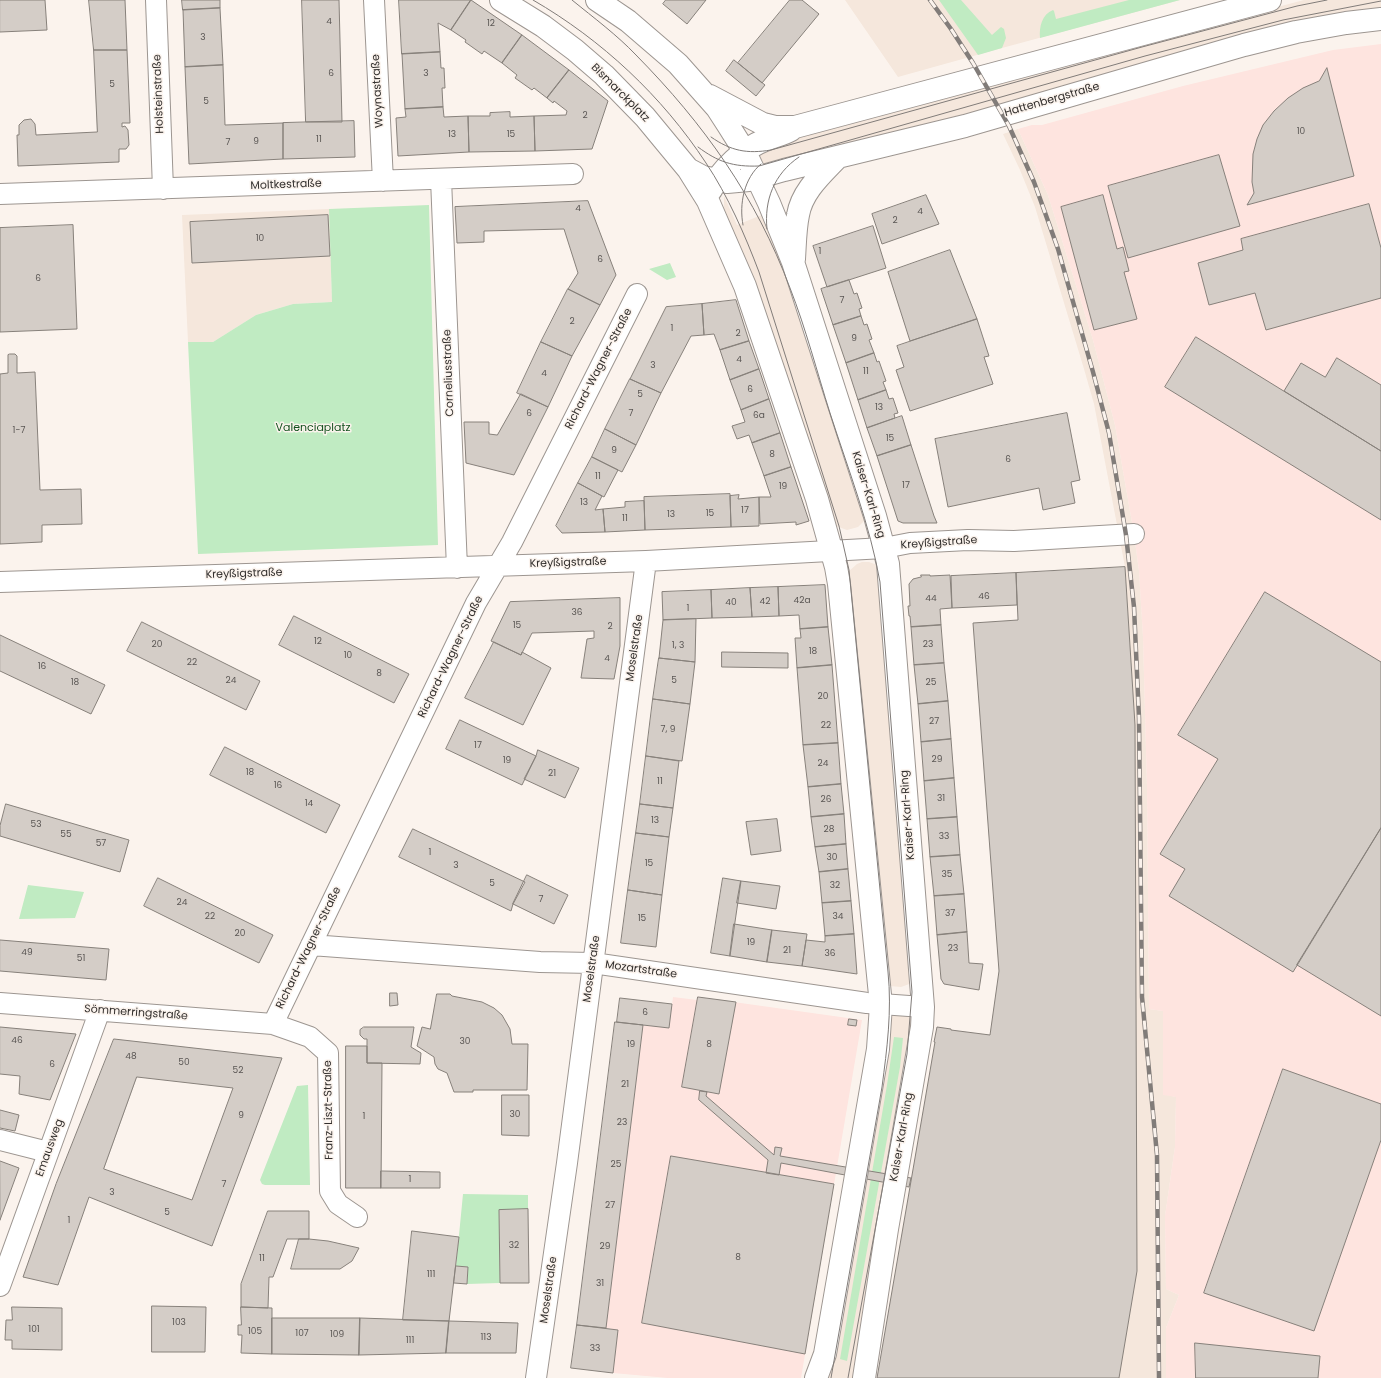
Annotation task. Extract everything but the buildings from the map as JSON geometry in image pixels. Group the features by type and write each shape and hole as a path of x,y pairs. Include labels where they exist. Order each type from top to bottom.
{"street":[{"name":"Holsteinstraße","path":"156,0 162,189"},
{"name":"Woynastraße","path":"374,0 383,181"},
{"name":"Bismarckplatz","path":"501,0 543,26 575,50 604,75 645,117 688,170 708,201 745,286 817,499 832,551"},
{"path":"597,0 628,21 678,64 700,88 728,125 745,152 758,178 793,262"},
{"path":"700,88 712,97 763,124 775,127 795,127 1270,0"},
{"name":"Hattenbergstraße","path":"838,157 966,126 1281,36 1346,23 1381,19"},
{"path":"708,201 709,195 717,180 728,166 745,152 764,140 784,134 795,127"},
{"name":"Bismarckplatz","path":"688,170 703,177 727,182 739,182 838,157"},
{"path":"793,262 798,214 803,199 810,188 838,157"},
{"name":"Moltkestraße","path":"0,194 573,174"},
{"name":"Corneliusstraße","path":"441,179 457,568"},
{"name":"Kaiser-Karl-Ring","path":"793,262 875,516 884,548 890,581 923,1007 922,1027 887,1229 864,1378"},
{"name":"Richard-Wagner-Straße","path":"273,1024 476,603 512,542 637,294"},
{"name":"Kreyßigstraße","path":"0,582 646,561 884,548 918,542 968,540 1014,541 1134,534"},
{"path":"816,1378 826,1346 878,1050 882,1004 839,584 832,551"},
{"name":"Moselstraße","path":"536,1378 567,1163 646,561"},
{"name":"Mozartstraße","path":"311,946 540,962 593,963 882,1004 923,1007"},
{"name":"Sömmerringstraße","path":"0,1003 273,1024"},
{"name":"Emausweg","path":"0,1286 100,1010"},
{"name":"Franz-Liszt-Straße","path":"273,1024 310,1037 328,1053 330,1191 338,1204 357,1217"},
{"path":"0,1140 48,1152"}],"shaded area":[{"path":"845,0 1180,0 898,77"},
{"path":"1304,0 1381,0 1381,9 988,109 764,168 758,156 759,152 774,144 1012,77"},
{"path":"1381,44 1381,1378 1166,1378 1166,1328 1179,1295 1166,1289 1165,1216 1175,1147 1176,1097 1163,1095 1163,1011 1149,1009 1147,787 1143,637 1139,571 1115,425 1093,340 1048,195 1018,129 1032,125 1042,125 1183,86 1333,50"},
{"path":"1018,129 1048,195 1093,340 1115,425 1139,571 1143,637 1147,787 1149,1009 1163,1011 1163,1094 1176,1097 1175,1147 1165,1216 1166,1289 1179,1295 1166,1328 1166,1378 1119,1378 1135,972 1135,725 1125,567 1094,404 1035,207 1003,134"},
{"path":"724,196 737,225 769,212 865,520 858,527 847,530 836,526 724,211"},
{"path":"329,209 332,302 293,304 256,315 213,342 188,342 182,215"},
{"path":"869,562 879,567 912,983 901,987 889,986 848,572 857,564"},
{"path":"673,997 697,1000 698,997 862,1020 801,1378 668,1378 613,1373 618,1330 606,1328 643,1025 669,1028"},
{"path":"898,1014 908,1016 914,1022 856,1378 820,1378 891,1017"}],"green space":[{"path":"939,0 961,0 992,35 1001,27 1004,29 1006,38 1002,48 978,55"},
{"path":"1129,0 1180,0 1040,38 1042,21 1049,12 1053,10 1056,19"},
{"name":"Valenciaplatz","path":"429,205 438,545 198,554 188,342 213,342 256,315 293,304 332,302 329,209"},
{"path":"670,263 676,277 667,280 649,269"},
{"path":"28,885 84,892 75,918 19,919"},
{"path":"894,1037 903,1038 900,1067 847,1361 840,1359"},
{"path":"308,1085 310,1185 262,1184 260,1180 297,1086"},
{"path":"463,1194 528,1195 528,1209 499,1210 500,1283 467,1284 468,1267 456,1266"}],"tram line":[{"path":"533,0 583,33 629,71 689,138 722,189 742,230 759,272 839,526 849,570 888,972 889,1016 882,1087 831,1378"},
{"path":"572,0 629,48 661,81 684,108 726,163 761,223 790,288 801,319 865,518 876,561 880,582 912,992 907,1054 848,1378"},
{"path":"711,137 725,146 740,150 754,152 771,150 1142,47 1297,6 1327,0"},
{"path":"698,147 719,160 741,166 759,166 1145,56 1283,20 1381,1"},
{"path":"767,229 767,208 772,188 783,171 799,157"},
{"path":"743,225 742,200 744,192 750,176 761,164"}],"railway":[{"path":"930,0 973,63 1009,126 1034,182 1058,249 1109,433 1126,535 1134,607 1139,718 1142,997 1157,1155 1159,1378"}]}
